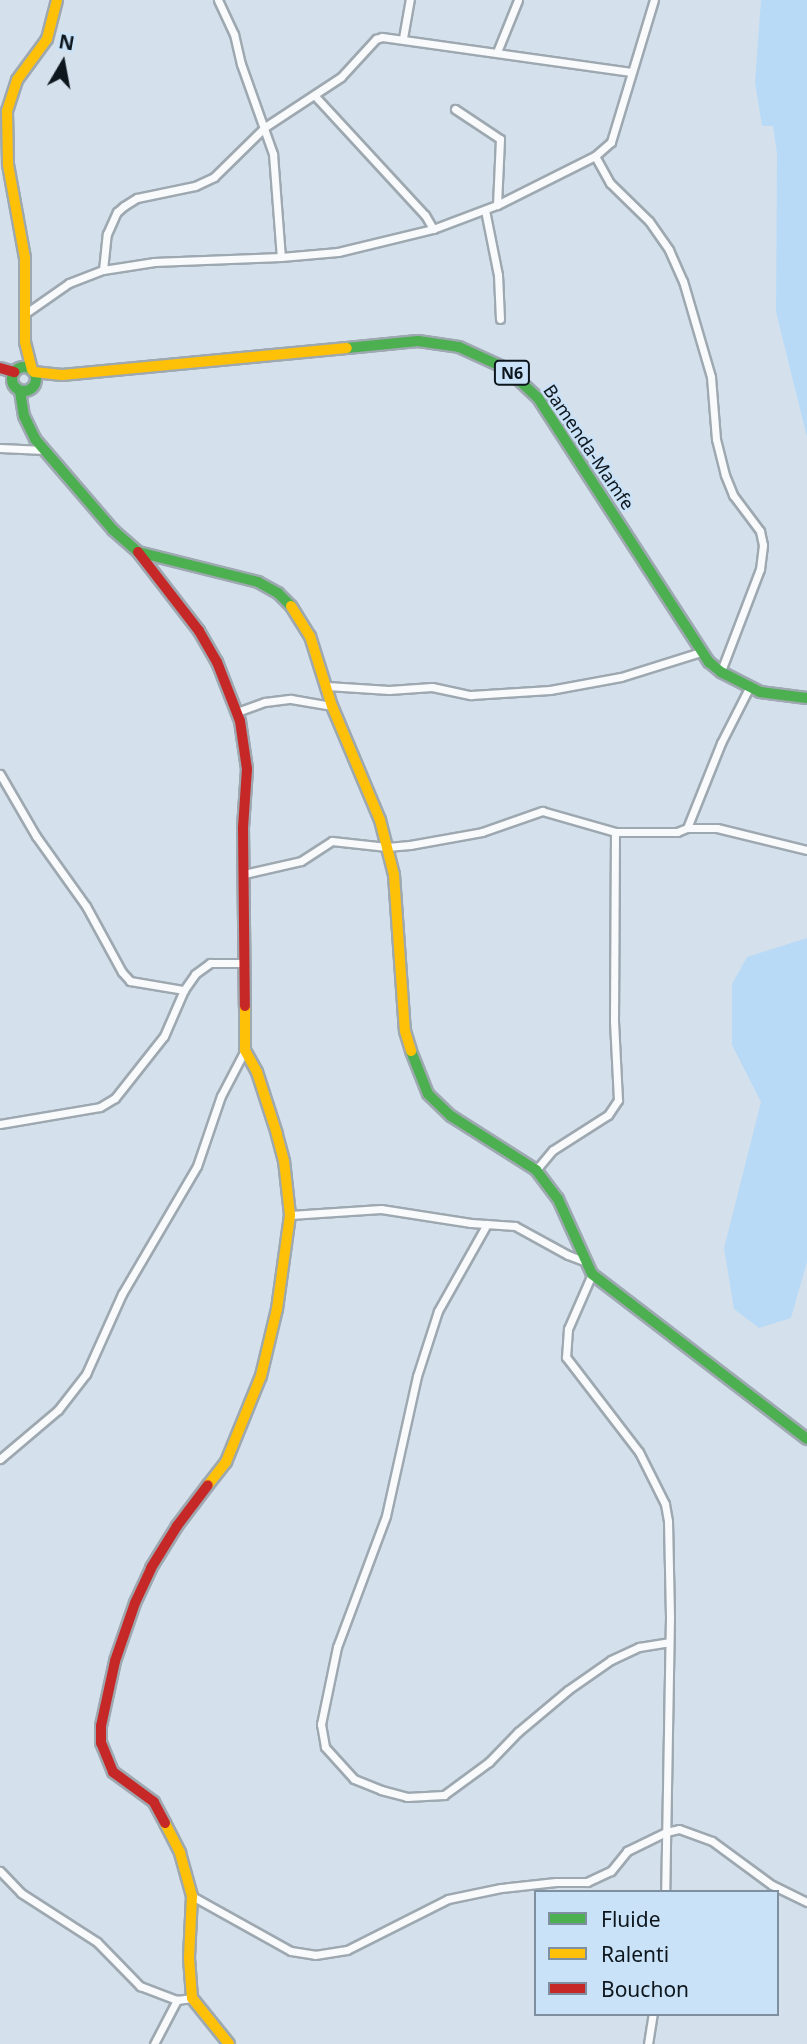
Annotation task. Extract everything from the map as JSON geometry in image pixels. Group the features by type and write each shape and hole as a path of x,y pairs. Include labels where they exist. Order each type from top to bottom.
{"main road":[{"path":"34,386 25,342 25,258 8,164 7,111 21,74 47,40 57,0"},
{"name":"Bamenda-Mamfe","path":"0,368 62,375 418,341 459,348 485,357 522,381 545,408 701,652 720,672 749,688 785,698 807,698"},
{"path":"25,342 12,381 20,391 27,425 44,450 113,530 138,552 199,631 217,662 237,712 247,769 244,874 245,1050 257,1072 277,1134 284,1161 290,1215 277,1309 261,1376 226,1461 177,1526 151,1568 135,1603 115,1661 101,1726 105,1759 113,1772 154,1802 180,1853 192,1896 189,1958 192,1998 229,2044"},
{"name":"Bamenda-Mamfe","path":"20,391 62,375"},
{"path":"138,552 228,572 278,593 297,611 316,651 332,706 380,820 394,875 403,1017 419,1077 435,1103 536,1170 558,1199 592,1274 640,1314 703,1357 807,1438"}],"street":[{"path":"218,0 234,34 241,64 273,154 281,257"},
{"path":"403,38 410,0"},
{"path":"497,52 519,0"},
{"path":"25,313 69,283 103,270 153,262 281,257 375,245 433,229 497,205 595,156 613,138 630,72 654,0"},
{"path":"103,270 107,234 117,212 124,206 137,198 207,182 265,127 341,78 376,39 403,38 432,46 497,52 630,72"},
{"path":"315,96 425,215 433,229"},
{"path":"455,109 500,139 497,205"},
{"path":"595,156 610,183 649,221 669,250 683,281 711,377 716,439 725,475 733,495 760,531 763,545 760,569 720,672"},
{"path":"485,210 498,275 500,319"},
{"path":"0,448 44,450"},
{"path":"327,686 389,690 432,687 471,695 550,690 621,677 701,652"},
{"path":"687,828 731,720 749,688"},
{"path":"237,712 265,702 291,699 332,706"},
{"path":"0,774 36,836 86,906 122,972 130,981 184,990"},
{"path":"244,874 301,861 332,841 387,847 482,832 542,811 615,832 677,832 687,828 717,828 807,850"},
{"path":"536,1170 554,1150 608,1115 618,1100 614,1021 615,832"},
{"path":"0,1124 100,1107 115,1098 164,1036 184,990 195,974 210,963 244,963"},
{"path":"0,1459 58,1409 86,1374 122,1294 197,1166 221,1096 245,1050"},
{"path":"290,1215 382,1209 515,1226 586,1262"},
{"path":"487,1224 438,1311 418,1376 386,1516 337,1647 321,1724 325,1747 354,1779 381,1790 407,1797 444,1795 474,1775 549,1706 611,1660 639,1647 669,1642"},
{"path":"592,1274 568,1329 565,1357 628,1435 665,1504 670,1540 665,1890"},
{"path":"192,1896 292,1951 315,1955 347,1950 448,1899 501,1888 587,1882 611,1871 627,1851 666,1832 679,1829 712,1841 772,1885 807,1902"},
{"path":"0,1871 21,1893 97,1942 140,1986 177,2000 192,1998"},
{"path":"154,2044 177,2000"},
{"path":"648,2044 653,2016"}],"shaded area":[{"path":"761,0 807,0 807,437 776,312 777,154 773,126 762,126 755,83"},
{"path":"807,938 807,1262 791,1318 759,1328 734,1309 724,1248 761,1102 732,1045 732,984 747,957"}],"traffic: fast":[{"path":"347,348 418,341 459,347 507,369 538,398 709,662 721,672 760,692 807,698"},
{"path":"24,367 33,370 36,379 33,388 24,391 15,388 12,379 15,370 24,367"},
{"path":"20,391 24,416 35,439 113,530 138,552 258,582 278,593 291,606"},
{"path":"411,1051 428,1094 451,1116 536,1170 558,1199 592,1274 807,1439"}],"traffic: slow":[{"path":"32,370 25,342 25,258 8,164 7,111 17,80 47,39 57,0"},
{"path":"34,372 62,375 347,348"},
{"path":"291,606 310,636 332,706 380,820 394,875 405,1031 411,1051"},
{"path":"208,1485 226,1462 261,1376 277,1309 290,1215 284,1161 277,1134 257,1072 245,1050 245,1006"},
{"path":"165,1823 180,1853 192,1896 189,1958 192,1998 229,2044"}],"traffic: jam":[{"path":"0,368 14,372"},
{"path":"138,552 199,631 217,662 240,721 247,769 243,828 245,1006"},
{"path":"165,1823 154,1802 113,1772 101,1743 101,1726 115,1661 135,1603 151,1568 177,1526 208,1485"}]}
